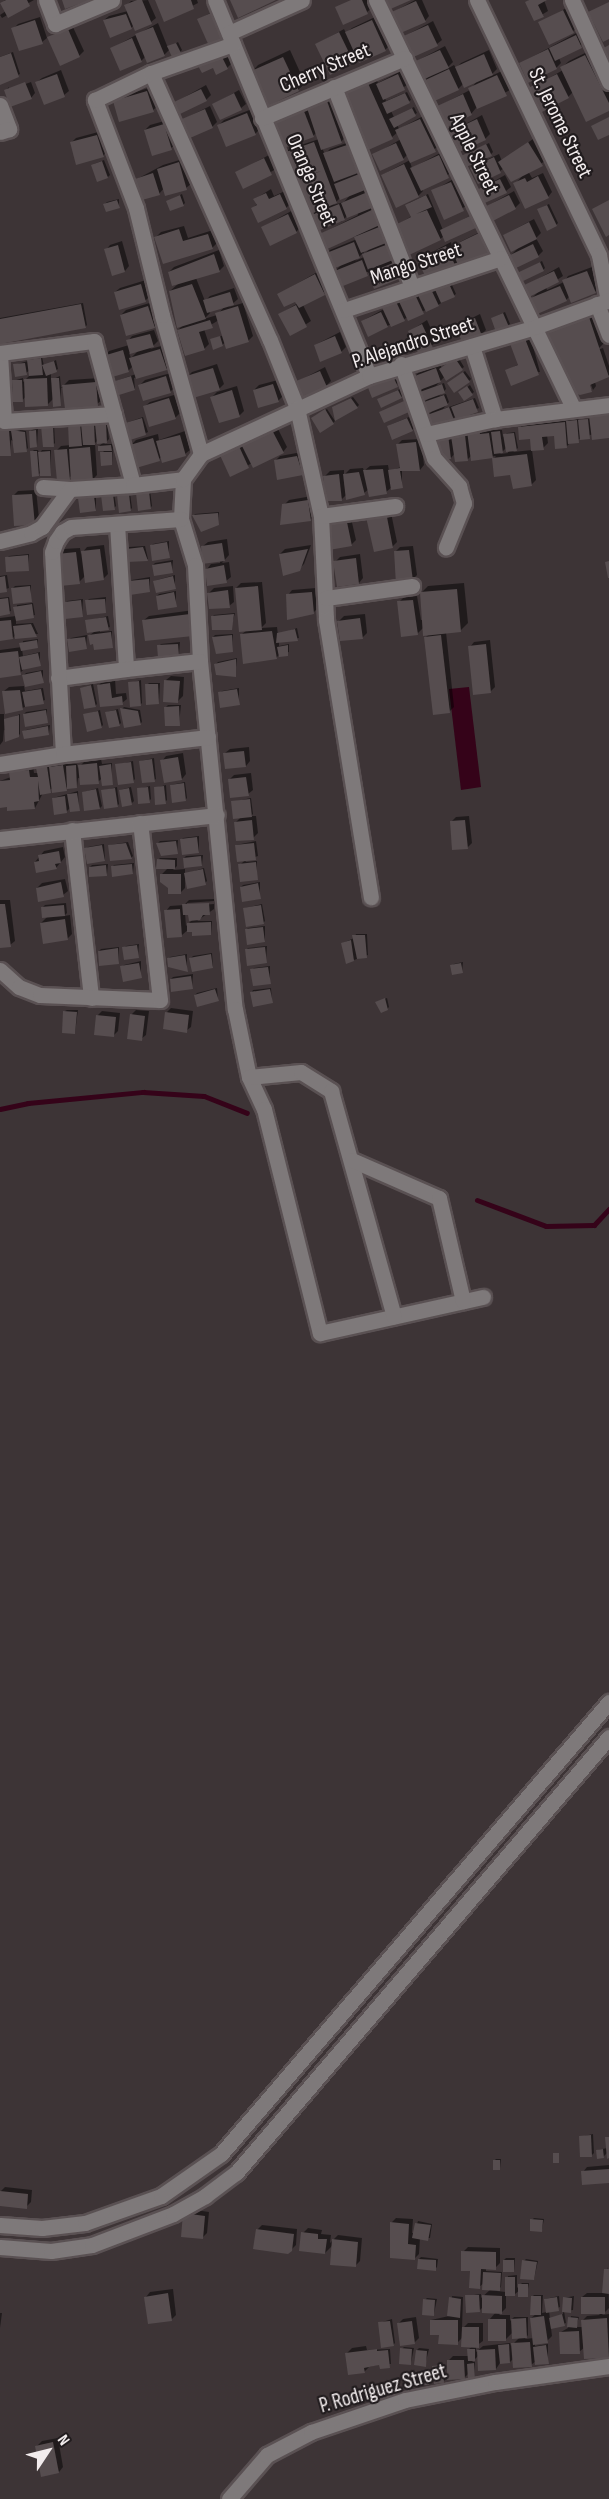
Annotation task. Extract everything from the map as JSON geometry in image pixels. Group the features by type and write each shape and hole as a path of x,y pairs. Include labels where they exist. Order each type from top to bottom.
{"street":[{"path":"46,0 55,24 112,0"},
{"name":"Orange Street","path":"215,0 262,118 344,310 369,376"},
{"path":"302,0 231,39 151,73 96,100 136,208 201,454 183,479 181,519 195,566 200,661 235,1009 249,1077 264,1109 320,1333 483,1297"},
{"name":"Apple Street","path":"376,0 574,409"},
{"name":"St. Jerome Street","path":"477,0 604,253 605,302 609,335"},
{"path":"572,0 609,81"},
{"name":"Cherry Street","path":"262,118 405,58"},
{"path":"151,73 270,340 297,408 321,516 326,620 370,897"},
{"path":"334,87 412,286"},
{"path":"0,105 4,131"},
{"name":"Mango Street","path":"344,310 501,258"},
{"name":"P. Alejandro Street","path":"201,454 369,376 401,364 535,327 605,302"},
{"path":"114,414 4,420 0,353 94,341 114,414 133,485"},
{"path":"472,346 495,419"},
{"path":"401,364 434,458 459,486 464,503 446,547"},
{"path":"426,434 495,419 609,405"},
{"path":"43,487 70,489 183,479"},
{"path":"0,541 31,533 42,527 70,489"},
{"path":"321,516 395,506"},
{"path":"63,754 52,552 62,532 71,527 181,519"},
{"path":"117,524 126,669"},
{"path":"326,598 412,586"},
{"path":"58,678 200,661"},
{"path":"0,764 63,754 208,737"},
{"path":"0,839 217,814"},
{"path":"0,970 19,987 40,994 160,1000 140,823"},
{"path":"72,830 91,998"},
{"path":"249,1077 301,1072 331,1091 394,1316"},
{"path":"352,1160 440,1198 463,1301"},
{"path":"0,2225 42,2228 85,2223 160,2196 221,2154 609,1702"},
{"path":"0,2247 51,2251 92,2245 173,2214 205,2196 236,2173 609,1737"},
{"name":"P. Rodriguez Street","path":"229,2499 245,2477 267,2455 311,2432 405,2400 495,2382 609,2366"}],"shaded area":[{"path":"469,687 481,787 461,790 449,689"}],"building":[{"path":"6,0 27,0 30,6 8,18 0,3"},
{"path":"62,0 90,0 65,9"},
{"path":"142,0 152,24 135,31 124,5"},
{"path":"155,0 191,0 194,9 164,22"},
{"path":"230,0 276,0 238,18"},
{"path":"351,0 362,0 368,14 343,25 335,7"},
{"path":"381,0 411,0 386,11"},
{"path":"547,0 538,5 544,17 534,21 525,2"},
{"path":"416,1 426,22 396,35 387,14"},
{"path":"609,2 609,39 603,42 588,12"},
{"path":"563,10 574,33 549,45 538,22"},
{"path":"211,13 222,40 209,46 197,19"},
{"path":"126,14 132,29 110,38 103,20"},
{"path":"35,20 43,44 19,51 11,28"},
{"path":"372,20 386,51 359,63 345,32"},
{"path":"428,25 438,46 409,59 399,38"},
{"path":"153,27 165,56 147,63 135,34"},
{"path":"68,29 80,57 60,66 47,37"},
{"path":"339,32 354,63 330,75 315,44"},
{"path":"576,35 582,48 555,61 549,48"},
{"path":"132,38 142,62 120,71 110,48"},
{"path":"176,43 181,53 172,57 167,46"},
{"path":"609,45 609,59 605,61 600,50"},
{"path":"548,49 557,69 528,83 519,63"},
{"path":"440,50 449,68 420,81 411,63"},
{"path":"11,53 19,77 0,85 0,57"},
{"path":"220,53 228,69 216,75 213,68 202,73 197,64"},
{"path":"484,54 493,75 464,88 455,67"},
{"path":"585,55 609,103 609,111 586,122 560,67"},
{"path":"283,57 299,91 266,107 249,72"},
{"path":"449,69 459,90 430,103 421,82"},
{"path":"57,74 65,97 44,105 35,82"},
{"path":"398,74 405,90 383,100 376,84"},
{"path":"557,74 569,98 540,113 528,88"},
{"path":"497,75 507,96 477,109 468,88"},
{"path":"367,81 393,139 366,151 339,93"},
{"path":"25,82 32,99 10,107 4,90"},
{"path":"201,89 207,101 180,114 174,102"},
{"path":"147,91 154,112 119,122 113,101"},
{"path":"234,93 242,110 220,120 212,104"},
{"path":"405,93 410,103 387,114 382,103"},
{"path":"463,94 472,115 443,129 433,108"},
{"path":"327,101 342,143 321,150 307,108"},
{"path":"302,106 314,137 278,150 267,119"},
{"path":"412,108 416,116 394,128 389,119"},
{"path":"205,109 213,128 190,138 182,119"},
{"path":"247,113 256,135 226,147 217,125"},
{"path":"609,117 609,135 598,140 591,126"},
{"path":"420,119 436,152 410,163 395,130"},
{"path":"477,119 486,140 457,153 447,133"},
{"path":"164,124 172,150 152,156 144,130"},
{"path":"97,135 104,157 76,165 70,142"},
{"path":"314,142 337,203 308,215 294,182 321,171 292,181 283,153"},
{"path":"528,142 543,166 511,182 498,162"},
{"path":"396,143 404,160 380,171 372,154"},
{"path":"486,144 492,156 466,167 461,156"},
{"path":"347,145 358,173 334,182 323,153"},
{"path":"439,155 449,178 421,191 410,168"},
{"path":"494,157 501,173 478,184 470,168"},
{"path":"264,158 272,175 243,189 235,172"},
{"path":"102,161 108,178 97,182 91,165"},
{"path":"179,162 187,190 165,196 157,169"},
{"path":"404,164 419,197 396,208 381,175"},
{"path":"364,172 370,188 340,200 334,184"},
{"path":"153,173 160,195 142,200 135,179"},
{"path":"538,176 549,198 525,209 513,183 525,178 527,182"},
{"path":"500,179 507,193 478,206 472,192"},
{"path":"451,182 464,211 444,220 431,190"},
{"path":"370,191 377,206 347,218 341,203"},
{"path":"266,193 269,199 280,194 287,209 258,223 251,208 257,205 253,199"},
{"path":"180,195 184,206 170,211 166,201"},
{"path":"426,195 432,207 416,214 427,210 441,240 407,256 393,226 411,217 405,205"},
{"path":"509,195 516,209 489,223 482,208"},
{"path":"117,200 120,208 106,212 103,204"},
{"path":"609,200 609,235 606,237 592,209"},
{"path":"339,204 345,220 315,232 309,216"},
{"path":"547,205 557,226 547,231 537,209"},
{"path":"376,208 382,224 323,251 317,235"},
{"path":"288,214 297,233 270,246 261,227"},
{"path":"472,215 478,227 445,242 440,230"},
{"path":"529,222 537,239 511,252 503,235"},
{"path":"384,225 391,241 361,253 354,237"},
{"path":"179,229 183,241 208,234 213,249 163,264 154,237"},
{"path":"479,233 489,256 460,269 450,247"},
{"path":"354,242 360,258 330,270 324,254"},
{"path":"391,243 398,258 368,270 362,254"},
{"path":"533,244 539,257 514,269 508,256"},
{"path":"118,245 125,272 112,276 104,249"},
{"path":"446,246 456,267 427,280 417,259"},
{"path":"214,254 220,272 172,286 168,272"},
{"path":"362,260 368,276 338,288 332,272"},
{"path":"398,261 404,277 374,289 368,273"},
{"path":"540,262 544,271 521,282 517,273"},
{"path":"554,271 559,282 527,298 522,286"},
{"path":"587,271 596,293 571,303 562,280"},
{"path":"315,274 325,295 299,308 295,302 284,307 277,294"},
{"path":"446,277 455,297 441,303 432,283"},
{"path":"141,284 146,302 119,310 114,292"},
{"path":"192,284 206,319 177,328 169,291"},
{"path":"429,285 439,306 426,312 416,291"},
{"path":"560,286 567,301 535,315 528,299"},
{"path":"412,288 424,314 408,321 396,295"},
{"path":"230,292 234,305 207,313 203,300"},
{"path":"393,295 405,321 391,327 379,301"},
{"path":"81,304 86,328 0,344 0,319"},
{"path":"296,305 307,327 290,336 278,314"},
{"path":"148,306 155,328 126,336 120,315"},
{"path":"238,306 249,342 226,349 215,313"},
{"path":"587,311 609,377 590,385 592,392 580,395 573,393 550,352 544,328"},
{"path":"381,312 388,327 368,337 361,321"},
{"path":"503,313 509,327 496,332 491,318"},
{"path":"475,318 482,336 462,343 456,325"},
{"path":"210,320 213,328 199,332 205,350 185,356 177,330"},
{"path":"422,324 433,348 419,355 408,331"},
{"path":"150,334 154,347 130,354 126,340"},
{"path":"220,336 223,346 213,350 210,339"},
{"path":"335,336 342,353 320,362 314,345"},
{"path":"524,336 539,375 511,386 505,370 518,365 509,341"},
{"path":"160,349 167,370 136,379 129,358"},
{"path":"123,350 129,372 109,378 103,356"},
{"path":"41,358 43,375 29,376 27,360"},
{"path":"455,358 463,370 446,381 439,369"},
{"path":"54,361 57,372 46,376 42,365"},
{"path":"25,363 27,375 15,377 13,364"},
{"path":"213,368 220,390 193,398 186,376"},
{"path":"436,368 441,382 417,391 412,377"},
{"path":"320,371 327,387 296,401 289,384"},
{"path":"463,372 470,382 454,393 447,383"},
{"path":"392,374 398,387 372,398 367,385"},
{"path":"131,376 135,390 119,395 115,381"},
{"path":"166,376 171,393 143,401 138,385"},
{"path":"47,378 48,406 25,407 24,379"},
{"path":"51,378 59,378 61,406 53,407"},
{"path":"12,380 22,380 23,402 13,402"},
{"path":"96,382 98,406 65,409 62,385"},
{"path":"273,384 279,402 258,408 253,390"},
{"path":"442,384 445,393 420,402 417,393"},
{"path":"467,386 473,395 464,401 458,392"},
{"path":"232,390 240,417 219,423 210,397"},
{"path":"398,390 402,398 381,408 377,399"},
{"path":"444,395 448,405 426,414 421,403"},
{"path":"169,398 176,419 149,427 143,406"},
{"path":"351,398 358,408 335,421 332,407"},
{"path":"473,399 478,412 456,420 451,407"},
{"path":"404,401 409,412 384,423 379,412"},
{"path":"449,407 454,420 431,428 427,415"},
{"path":"325,409 334,424 320,433 311,418"},
{"path":"609,415 609,438 592,440 589,416"},
{"path":"142,418 146,435 130,440 125,423"},
{"path":"407,418 413,431 392,440 387,426"},
{"path":"588,419 590,439 580,440 578,420"},
{"path":"577,420 579,443 568,444 566,421"},
{"path":"565,422 567,448 555,449 554,436 542,437 544,450 531,451 530,439 519,440 518,427"},
{"path":"80,423 82,446 69,447 68,424"},
{"path":"94,423 95,445 83,445 81,424"},
{"path":"106,423 107,443 97,444 95,424"},
{"path":"53,425 54,447 43,447 41,426"},
{"path":"479,429 480,434 489,433 493,458 471,461 467,431"},
{"path":"0,430 9,430 11,456 0,456"},
{"path":"11,430 25,432 27,452 14,453"},
{"path":"36,430 37,447 30,448 29,431"},
{"path":"272,430 284,453 253,468 242,446"},
{"path":"500,431 503,453 494,454 491,432"},
{"path":"514,433 517,451 506,452 503,434"},
{"path":"448,434 451,459 437,461 434,437"},
{"path":"180,435 186,456 162,463 156,441"},
{"path":"465,435 468,461 455,462 451,436"},
{"path":"153,438 160,461 136,468 130,445"},
{"path":"416,442 420,471 400,471 403,488 391,490 388,470 400,468 396,444"},
{"path":"238,444 249,468 230,477 219,453"},
{"path":"111,445 112,451 98,451 98,446"},
{"path":"90,447 93,481 71,483 69,449"},
{"path":"67,449 70,480 57,481 54,450"},
{"path":"30,451 37,451 39,476 32,477"},
{"path":"50,451 51,476 40,476 38,452"},
{"path":"100,452 112,452 112,465 101,466"},
{"path":"527,454 532,486 513,489 510,475 494,477 492,458"},
{"path":"297,456 303,475 277,480 274,460"},
{"path":"383,469 387,494 369,497 363,470"},
{"path":"359,472 365,495 346,500 343,474"},
{"path":"339,474 342,501 326,501 323,476"},
{"path":"149,491 151,509 138,511 136,493"},
{"path":"32,494 35,525 14,526 12,495"},
{"path":"113,494 115,510 103,511 101,495"},
{"path":"129,494 131,511 119,513 117,495"},
{"path":"94,496 96,511 80,513 78,498"},
{"path":"308,500 311,521 280,525 282,504"},
{"path":"386,512 393,548 374,552 366,517"},
{"path":"218,513 219,525 201,532 192,515"},
{"path":"347,522 352,546 329,550 324,524"},
{"path":"167,542 170,558 152,561 150,545"},
{"path":"222,543 225,561 202,564 201,546"},
{"path":"143,547 148,561 127,562 126,549"},
{"path":"100,549 104,580 85,583 81,551"},
{"path":"308,549 300,571 283,576 279,554"},
{"path":"409,550 413,581 396,584 394,551"},
{"path":"76,552 80,584 60,586 57,554"},
{"path":"28,555 29,571 6,572 5,557"},
{"path":"356,558 359,584 337,587 333,561"},
{"path":"609,561 609,578 608,578 605,562"},
{"path":"171,562 173,573 154,576 152,565"},
{"path":"224,565 227,583 207,586 205,569"},
{"path":"5,576 7,592 0,593 0,577"},
{"path":"173,576 176,589 156,593 153,581"},
{"path":"149,579 150,592 130,595 128,581"},
{"path":"30,586 32,602 13,604 11,588"},
{"path":"258,586 262,630 239,632 235,588"},
{"path":"457,589 461,632 423,636 420,592"},
{"path":"228,590 230,608 209,609 207,593"},
{"path":"174,592 177,607 158,610 156,596"},
{"path":"312,592 314,614 287,620 286,594"},
{"path":"8,598 10,614 0,616 0,599"},
{"path":"105,599 106,613 87,615 85,600"},
{"path":"81,600 83,617 65,619 64,602"},
{"path":"413,600 418,635 401,637 397,601"},
{"path":"32,604 34,618 16,621 13,607"},
{"path":"190,614 193,636 145,641 142,620"},
{"path":"234,614 232,630 212,630 211,616"},
{"path":"106,617 109,630 87,633 85,620"},
{"path":"360,618 363,639 340,641 337,621"},
{"path":"11,620 13,639 0,641 0,621"},
{"path":"31,624 37,637 15,639 13,626"},
{"path":"295,629 298,641 276,643 277,633"},
{"path":"272,631 277,659 243,664 240,634"},
{"path":"111,632 113,648 94,650 93,644 90,645 88,635"},
{"path":"232,635 233,652 216,654 212,637"},
{"path":"441,635 450,713 433,715 424,637"},
{"path":"85,637 87,649 69,652 67,639"},
{"path":"37,640 38,648 21,651 19,643"},
{"path":"178,644 179,656 158,658 157,645"},
{"path":"486,644 491,693 473,695 468,646"},
{"path":"288,645 288,656 279,657 277,647"},
{"path":"18,651 21,675 0,678 0,653"},
{"path":"38,653 41,666 22,670 19,657"},
{"path":"236,659 236,677 216,675 214,664"},
{"path":"41,671 44,683 25,687 22,675"},
{"path":"164,680 180,681 178,703 163,702"},
{"path":"139,681 141,706 130,707 128,682"},
{"path":"110,683 112,698 122,696 123,705 100,707 97,685"},
{"path":"145,684 158,684 159,704 146,705"},
{"path":"91,685 96,707 84,709 80,688"},
{"path":"41,689 44,704 25,707 22,692"},
{"path":"237,689 240,705 220,708 218,692"},
{"path":"20,690 23,710 5,714 2,691"},
{"path":"179,706 180,726 165,726 164,707"},
{"path":"120,708 138,711 141,725 124,728"},
{"path":"46,710 48,723 25,727 23,714"},
{"path":"116,710 120,726 109,728 105,712"},
{"path":"98,711 102,728 87,732 83,714"},
{"path":"19,715 19,737 5,742 4,719"},
{"path":"48,726 49,735 24,739 22,731"},
{"path":"244,751 246,767 225,769 223,753"},
{"path":"178,757 182,780 164,783 160,760"},
{"path":"152,759 155,782 142,783 139,761"},
{"path":"131,762 134,783 118,785 115,764"},
{"path":"97,763 99,784 80,785 78,765"},
{"path":"111,764 113,785 102,786 99,766"},
{"path":"63,765 67,791 52,793 49,767"},
{"path":"76,765 77,788 67,789 66,766"},
{"path":"47,766 51,793 40,795 38,781 39,801 34,802 35,809 7,811 7,807 0,808 0,781 10,780 9,772 29,770 30,777 38,777 36,768"},
{"path":"246,777 249,796 230,798 228,779"},
{"path":"184,783 186,801 172,803 170,785"},
{"path":"164,786 166,804 155,805 154,787"},
{"path":"148,787 150,803 138,804 137,788"},
{"path":"115,788 118,807 104,809 101,790"},
{"path":"129,788 132,805 122,807 119,790"},
{"path":"96,789 100,809 84,811 82,792"},
{"path":"77,793 80,811 70,812 67,794"},
{"path":"65,796 67,813 54,815 52,798"},
{"path":"250,799 252,817 233,819 231,801"},
{"path":"252,820 254,840 236,841 234,822"},
{"path":"465,820 468,849 452,850 450,821"},
{"path":"197,837 199,853 182,855 180,839"},
{"path":"176,841 178,854 161,856 156,843"},
{"path":"126,843 132,859 110,861 108,845"},
{"path":"254,843 256,860 237,862 235,845"},
{"path":"102,845 105,861 87,864 84,848"},
{"path":"59,851 61,863 55,864 57,869 36,873 34,862 39,861 38,855"},
{"path":"201,856 202,866 184,868 183,858"},
{"path":"157,859 175,860 175,869 156,869"},
{"path":"256,862 258,880 240,882 238,864"},
{"path":"132,864 133,874 112,877 111,866"},
{"path":"106,865 107,876 89,877 89,867"},
{"path":"203,869 206,885 187,889 184,873"},
{"path":"160,874 181,874 181,894 168,894 168,888 160,882"},
{"path":"61,882 64,897 38,902 36,888"},
{"path":"258,883 261,899 242,902 240,887"},
{"path":"209,903 210,915 203,915 200,920 189,921 188,915 183,915 182,904"},
{"path":"0,904 5,904 11,947 0,948"},
{"path":"64,905 65,916 42,918 41,907"},
{"path":"261,905 264,924 246,927 243,908"},
{"path":"180,909 182,937 167,938 164,910"},
{"path":"65,919 68,940 43,944 40,923"},
{"path":"211,922 211,935 192,936 192,932 187,932 187,923"},
{"path":"263,927 265,942 247,945 245,929"},
{"path":"352,935 365,935 367,958 357,959"},
{"path":"351,940 354,961 346,964 341,943"},
{"path":"137,945 139,958 124,960 122,947"},
{"path":"265,947 267,963 247,966 245,949"},
{"path":"118,948 119,964 99,966 98,951"},
{"path":"211,954 213,968 192,972 189,958"},
{"path":"185,955 188,972 168,967 167,958"},
{"path":"139,963 142,978 123,982 120,966"},
{"path":"461,963 463,973 452,975 450,965"},
{"path":"268,967 271,984 253,986 250,969"},
{"path":"191,976 193,989 171,992 170,979"},
{"path":"215,989 219,1001 197,1007 194,995"},
{"path":"270,989 273,1003 253,1007 250,992"},
{"path":"385,998 388,1010 381,1013 375,1002"},
{"path":"63,1011 77,1012 75,1034 62,1033"},
{"path":"165,1012 189,1015 187,1033 163,1029"},
{"path":"130,1014 145,1016 142,1041 127,1039"},
{"path":"96,1015 116,1017 114,1037 94,1035"},
{"path":"591,2135 592,2157 580,2157 579,2136"},
{"path":"605,2137 609,2137 609,2158 607,2159"},
{"path":"603,2149 604,2158 597,2159 596,2150"},
{"path":"553,2153 559,2153 559,2163 553,2163"},
{"path":"493,2160 500,2160 500,2170 493,2170"},
{"path":"609,2169 609,2183 582,2185 581,2171"},
{"path":"0,2191 28,2194 27,2209 0,2206"},
{"path":"183,2213 205,2216 203,2239 181,2237"},
{"path":"530,2219 543,2220 542,2232 530,2231"},
{"path":"390,2222 409,2224 408,2244 416,2245 415,2260 390,2258"},
{"path":"415,2223 431,2225 428,2241 412,2238"},
{"path":"256,2229 294,2234 292,2251 288,2254 253,2249"},
{"path":"301,2232 318,2234 318,2239 327,2239 325,2254 299,2251"},
{"path":"332,2239 358,2242 356,2267 330,2265"},
{"path":"461,2251 496,2252 496,2270 481,2269 480,2289 469,2288 470,2271 461,2271"},
{"path":"418,2259 436,2260 436,2271 417,2269"},
{"path":"503,2260 514,2260 514,2272 503,2272"},
{"path":"522,2260 537,2262 534,2280 520,2279"},
{"path":"604,2269 609,2269 609,2294 602,2293"},
{"path":"483,2272 501,2273 500,2291 482,2290"},
{"path":"505,2277 515,2277 515,2296 505,2296"},
{"path":"518,2284 528,2284 528,2297 518,2297"},
{"path":"168,2293 172,2321 148,2324 144,2297"},
{"path":"465,2295 479,2295 480,2312 466,2313"},
{"path":"482,2295 502,2296 502,2314 482,2313"},
{"path":"531,2296 541,2296 541,2315 530,2315"},
{"path":"449,2297 461,2299 460,2318 447,2316"},
{"path":"557,2297 559,2311 546,2313 544,2299"},
{"path":"563,2297 572,2298 571,2313 562,2312"},
{"path":"581,2297 605,2297 605,2314 581,2314"},
{"path":"423,2299 435,2300 434,2316 422,2315"},
{"path":"562,2314 565,2326 551,2329 549,2318"},
{"path":"544,2316 548,2343 533,2345 530,2318"},
{"path":"568,2317 578,2318 577,2328 567,2327"},
{"path":"526,2318 527,2338 512,2339 511,2319"},
{"path":"607,2318 609,2358 584,2359 581,2320"},
{"path":"488,2319 506,2319 506,2341 488,2341"},
{"path":"430,2320 458,2320 458,2345 438,2344 439,2335 430,2335"},
{"path":"390,2321 394,2346 381,2348 378,2322"},
{"path":"412,2321 415,2344 400,2346 397,2323"},
{"path":"462,2327 479,2327 479,2348 461,2347"},
{"path":"579,2331 580,2354 560,2354 559,2332"},
{"path":"530,2342 532,2367 513,2368 511,2343"},
{"path":"509,2344 510,2363 500,2364 498,2345"},
{"path":"546,2345 549,2364 535,2365 533,2347"},
{"path":"400,2348 412,2349 411,2365 399,2364"},
{"path":"377,2349 377,2351 388,2350 390,2368 380,2369 379,2365 364,2368 365,2373 348,2375 345,2353"},
{"path":"467,2349 475,2349 475,2361 468,2361"},
{"path":"495,2349 496,2370 478,2371 477,2350"},
{"path":"416,2350 427,2351 426,2367 414,2365"},
{"path":"447,2360 464,2360 465,2379 447,2380"},
{"path":"474,2363 475,2380 468,2380 467,2364"},
{"path":"443,2365 444,2383 434,2384 432,2366"},
{"path":"428,2372 429,2385 417,2385 416,2373"},
{"path":"53,2442 59,2473 41,2477 35,2446"}],"waterway":[{"path":"0,1109 28,1103 143,1092 204,1096 247,1113"},
{"path":"477,1200 546,1226 594,1225 609,1209"}]}
